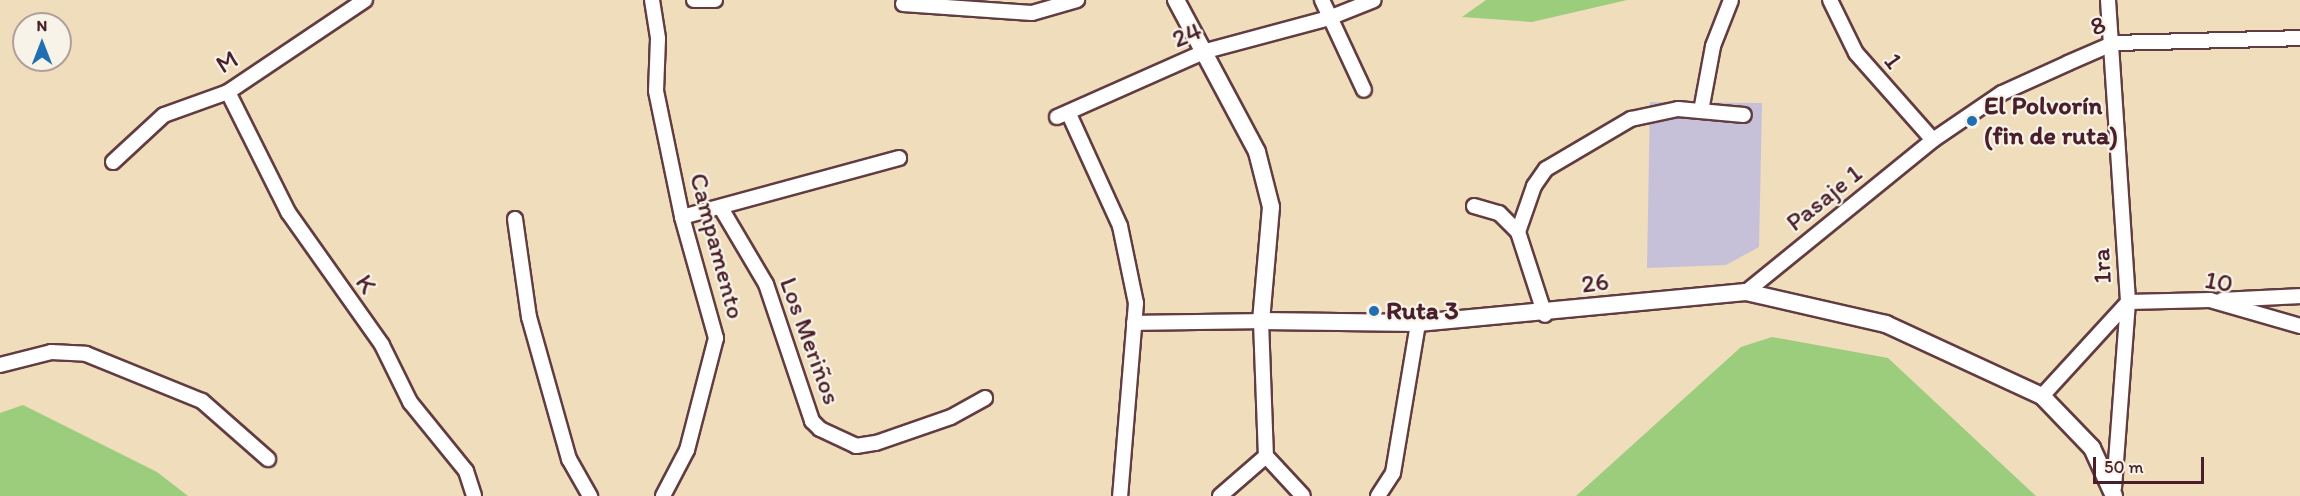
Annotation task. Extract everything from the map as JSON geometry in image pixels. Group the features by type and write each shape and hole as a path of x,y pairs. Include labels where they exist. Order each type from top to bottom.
{"street":[{"name":"M","path":"113,162 164,115 228,92 365,0"},
{"name":"Campamento","path":"652,0 658,39 656,91 682,217 716,338 687,450 663,496"},
{"path":"694,0 715,0"},
{"path":"903,4 1032,13 1077,0"},
{"path":"1176,0 1206,51 1257,152 1271,207 1261,321 1266,456 1303,496"},
{"path":"1322,0 1364,90"},
{"name":"24","path":"1134,323 1120,226 1063,115 1206,51 1329,18 1374,0"},
{"path":"1701,111 1713,46 1731,0"},
{"name":"1","path":"1830,0 1856,53 1933,140"},
{"name":"1ra","path":"2108,0 2114,43 2128,302 2114,492"},
{"name":"8","path":"1933,140 2002,93 2114,43 2300,38"},
{"name":"K","path":"228,92 288,212 381,345 410,402 466,471 474,496"},
{"path":"1518,232 1534,186 1565,154 1658,110 1744,115"},
{"name":"Pasaje 1","path":"1746,292 1933,140"},
{"path":"682,217 898,158"},
{"path":"1474,206 1499,213 1518,232 1545,315"},
{"name":"Los Meriños","path":"721,208 766,284 812,421 820,429 856,446 876,443 951,417 985,398"},
{"path":"515,219 529,317 569,459 590,496"},
{"name":"26","path":"1134,323 1261,321 1418,323 1545,315 1746,292 1886,324 2042,396"},
{"path":"2210,300 2300,296"},
{"name":"10","path":"2128,302 2210,300 2300,326"},
{"path":"2114,492 2092,448 2042,396 2128,302"},
{"path":"1120,496 1134,323"},
{"path":"1378,496 1393,473 1418,323"},
{"path":"0,365 51,352 86,354 202,401 268,459"},
{"path":"1221,496 1266,456"}],"shaded area":[{"path":"1650,102 1762,103 1759,247 1726,265 1647,268"}],"green space":[{"path":"1486,0 1627,0 1532,22 1462,17"},
{"path":"1772,337 1888,358 2036,496 1576,496 1741,347"},
{"path":"23,405 157,472 188,496 0,496 0,413"}],"place":[{"name":"El Polvorín (fin de ruta)","path":"1972,121"},
{"name":"Ruta 3","path":"1374,311"}]}
